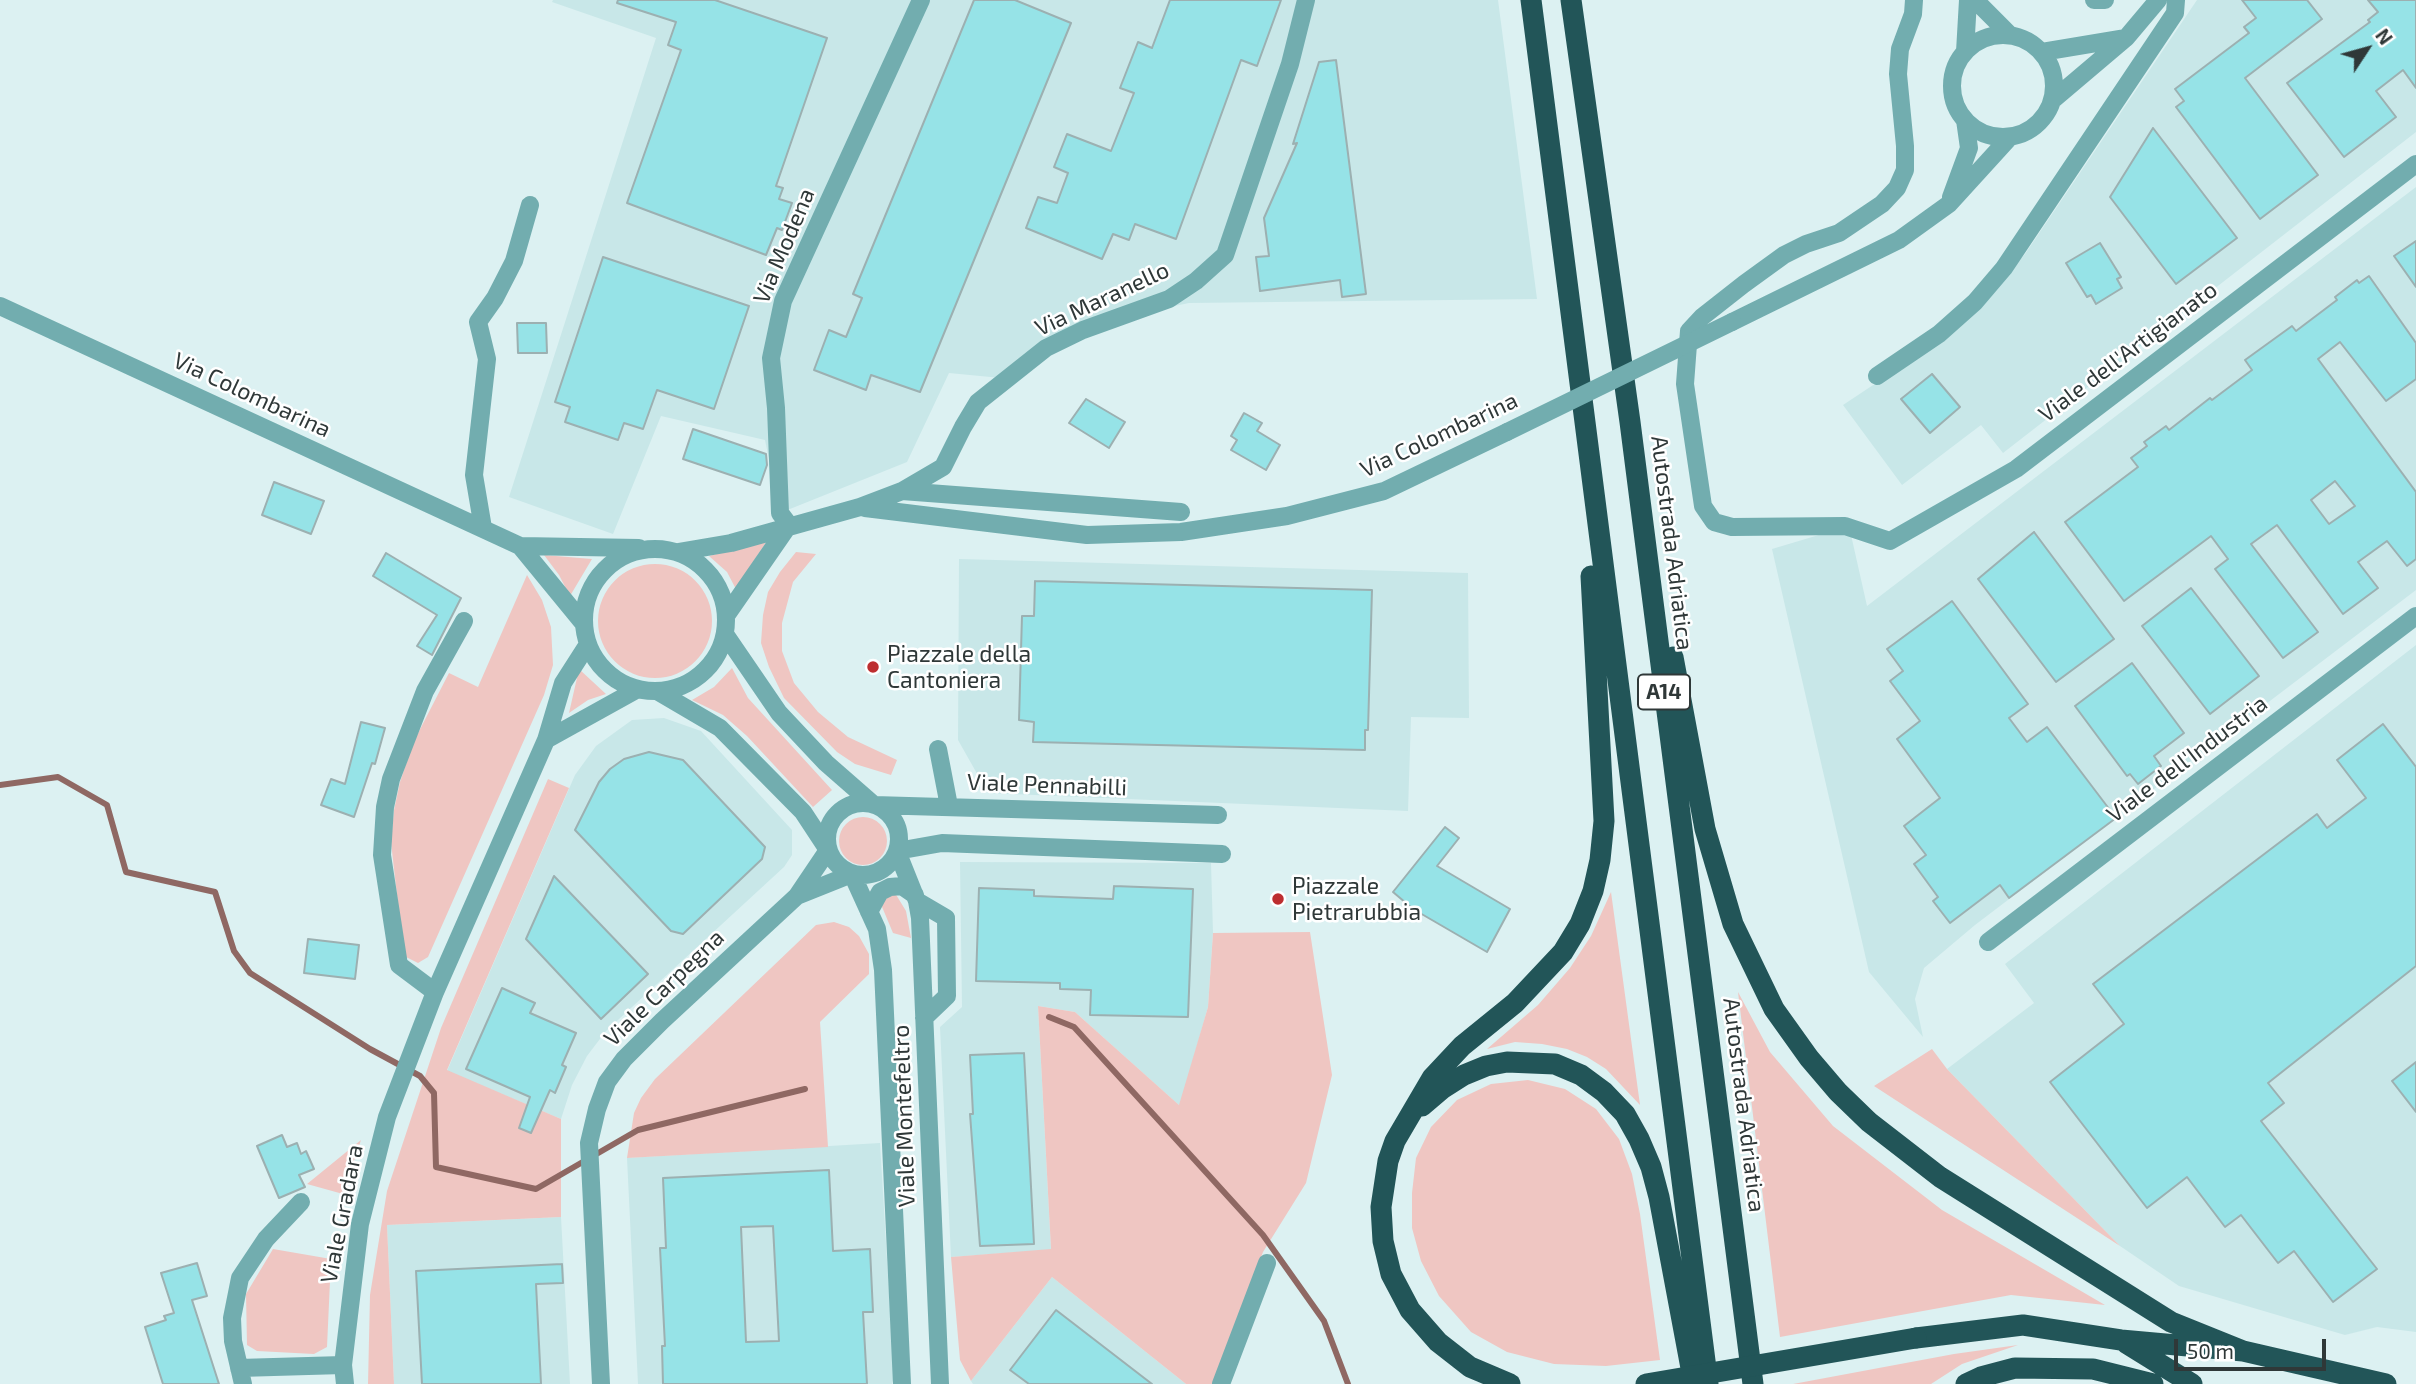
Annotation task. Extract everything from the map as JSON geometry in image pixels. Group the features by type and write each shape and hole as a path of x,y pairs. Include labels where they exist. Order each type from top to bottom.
{"highway":[{"name":"A14","path":"1531,0 1707,1384"},
{"name":"Autostrada Adriatica","path":"1571,0 1630,422 1753,1384"},
{"path":"1630,422 1705,829 1733,924 1774,1009 1809,1058 1838,1092 1869,1122 1940,1177 2171,1322 2243,1351"},
{"path":"1510,1384 1470,1367 1437,1342 1410,1310 1391,1274 1383,1241 1381,1208 1388,1161 1395,1141 1432,1078 1462,1045 1515,1003 1563,952 1580,924 1593,891 1600,860 1604,821 1584,425"},
{"path":"1407,1119 1442,1089 1464,1075 1486,1066 1507,1062 1555,1064 1581,1075 1604,1092 1625,1114 1651,1167 1694,1384"},
{"path":"1646,1384 1916,1338 2023,1325 2121,1340 2243,1351 2386,1384"},
{"path":"2121,1340 2192,1384"},
{"path":"1966,1384 2015,1368 2093,1369 2153,1384"}],"street":[{"name":"Via Modena","path":"789,525 779,513 776,408 771,358 783,301 921,0"},
{"name":"Via Maranello","path":"943,467 978,402 1046,348 1083,330 1170,299 1226,255 1290,64 1306,0"},
{"name":"Viale dell'Artigianato","path":"1914,0 1913,14 1900,49 1898,75 1905,170 1897,188 1882,204 1839,233 1784,255 1733,292 1689,331 1685,384 1703,506 1714,522 1732,527 1845,526 1890,541 2016,469 2416,164"},
{"path":"1949,204 1969,148 1965,120 1953,99 1952,86 1953,74 1965,52 1968,0"},
{"path":"1975,0 2010,35"},
{"path":"2094,0 2105,0"},
{"path":"1965,120 1985,134 2010,137 2033,129 2042,121 2054,99 2126,38 2158,0"},
{"path":"1877,376 1939,334 1975,302 2004,268 2175,13 2176,0"},
{"path":"1965,52 1985,38 2010,35 2022,38 2042,52 2053,74 2054,99"},
{"path":"2042,52 2126,38"},
{"name":"Via Colombarina","path":"860,507 1087,535 1181,532 1287,516 1384,491 1899,240 1949,204 2010,137"},
{"path":"483,527 474,475 486,359 478,322 495,298 514,261 530,205"},
{"name":"Via Colombarina","path":"0,306 520,546 584,625"},
{"name":"Via Colombarina","path":"678,552 731,543 860,507 902,491 943,467"},
{"name":"Via Colombarina","path":"902,491 1181,512"},
{"path":"726,616 789,525"},
{"name":"Via Colombarina","path":"520,546 654,548"},
{"path":"654,548 678,552 697,562 712,576 722,595 726,616 725,634 716,657 701,675 680,687 657,691 638,689 617,680 600,665 588,644 584,625 586,602 595,580 611,563 631,552 654,548"},
{"name":"Viale dell'Industria","path":"1988,942 2416,615"},
{"path":"464,621 425,691 391,779 385,807 382,855 399,965 435,992 546,740 563,683 588,644"},
{"path":"657,691 720,729 803,812 833,861 852,874 863,876 884,869 897,851 898,828 884,810 874,805 826,763 779,713 725,634"},
{"path":"546,740 638,689"},
{"path":"938,749 949,806"},
{"path":"828,850 826,839 833,818 851,804 874,805"},
{"name":"Viale Pennabilli","path":"874,805 1218,815"},
{"path":"897,851 942,843 1222,854"},
{"name":"Viale Carpegna","path":"601,1384 589,1143 607,1082 624,1059 662,1020 797,896 828,850"},
{"name":"Viale Montefeltro","path":"897,851 916,898 940,1384"},
{"name":"Viale Carpegna","path":"797,896 852,874"},
{"name":"Viale Montefeltro","path":"852,874 877,929 877,995 884,1120 904,1383"},
{"path":"869,912 880,892 890,887 902,886 946,918 947,996 924,1018"},
{"name":"Viale Gradara","path":"345,1384 343,1365 360,1224 387,1117 435,992"},
{"path":"301,1202 266,1239 240,1278 232,1318 233,1341 241,1376 343,1365"},
{"path":"1221,1384 1267,1263"}],"shaded area":[{"path":"1498,0 1537,299 1189,303 1092,323 1001,378 949,373 907,462 780,513 765,440 661,416 613,534 509,497 656,38 552,2"},
{"path":"2197,0 2416,0 2416,132 2003,453 1981,425 1902,485 1843,405 1959,328 2025,254"},
{"path":"2416,187 2416,590 1975,925 1924,968 1915,999 1923,1037 1869,972 1772,549 1849,526 1867,606"},
{"path":"767,541 751,565 738,593 727,572 709,556"},
{"path":"796,552 816,554 793,582 782,623 782,651 794,683 818,712 848,737 897,760 891,775 855,764 837,752 784,698 769,667 761,643 768,592"},
{"path":"544,555 592,559 570,596 559,575"},
{"path":"959,559 1468,573 1469,718 1411,717 1408,811 988,793 958,740"},
{"path":"655,564 677,568 696,580 708,599 712,621 708,643 696,662 677,674 655,678 633,674 614,662 602,643 598,621 602,599 614,580 633,568"},
{"path":"527,575 542,600 551,627 553,665 544,695 428,957 418,963 406,957 391,842 400,782 413,743 449,673 478,687"},
{"path":"2416,645 2416,1332 2377,1327 2345,1335 2179,1286 2120,1246 1947,1069 2034,1003 2005,964"},
{"path":"732,668 748,698 832,790 813,807 747,736 723,715 692,700 714,687"},
{"path":"579,669 606,694 588,700 569,713"},
{"path":"664,718 701,731 792,830 792,855 784,867 606,1031 587,1056 572,1085 561,1119 447,1071 575,775 596,746 632,720"},
{"path":"548,779 569,788 447,1070 561,1119 561,1217 387,1225 394,1384 368,1384 370,1295 387,1191 441,1028"},
{"path":"863,817 880,824 887,841 880,858 863,865 846,858 839,841 846,824"},
{"path":"960,862 1211,863 1213,933 1208,1007 1180,1106 1075,1012 1038,1006 1051,1250 951,1257 940,1027 962,1007"},
{"path":"1611,892 1640,1105 1606,1069 1567,1049 1515,1042 1487,1049 1538,1005 1570,968 1591,936"},
{"path":"895,893 906,911 911,938 893,933 880,902"},
{"path":"834,922 849,927 859,936 869,954 869,974 820,1022 828,1147 627,1158 634,1113 655,1079 816,925"},
{"path":"1310,932 1332,1075 1306,1183 1263,1252 1221,1368 1212,1384 1186,1384 1052,1277 971,1381 960,1360 951,1257 1051,1249 1038,1006 1075,1012 1179,1105 1208,1007 1213,933"},
{"path":"1738,992 1770,1052 1833,1126 1942,1210 2105,1305 2011,1295 1780,1337"},
{"path":"1932,1049 1947,1069 2120,1246 1874,1086"},
{"path":"1528,1080 1565,1089 1596,1109 1619,1139 1632,1174 1640,1214 1660,1360 1606,1366 1554,1364 1507,1352 1471,1332 1439,1296 1421,1261 1412,1228 1412,1193 1416,1158 1431,1127 1457,1100 1491,1084"},
{"path":"361,1140 343,1194 307,1184"},
{"path":"880,1143 894,1377 892,1384 638,1384 627,1158"},
{"path":"561,1217 570,1384 394,1384 387,1225"},
{"path":"273,1249 331,1259 327,1347 314,1354 257,1351 247,1345 246,1294"},
{"path":"1052,1277 1186,1384 973,1384 971,1381"},
{"path":"2018,1345 1962,1364 1931,1384 1793,1384 1954,1354"}],"building":[{"path":"618,0 715,0 827,38 776,186 783,188 779,199 792,203 782,230 777,228 766,255 627,203 681,50 668,45 676,22 617,3"},
{"path":"974,0 1015,0 1071,23 920,392 871,375 866,390 814,370 829,330 846,337 862,298 853,294"},
{"path":"1170,0 1281,0 1257,66 1241,60 1176,239 1135,224 1129,240 1113,234 1102,259 1026,228 1038,197 1057,203 1068,173 1054,167 1067,134 1111,151 1134,93 1120,88 1138,42 1152,48"},
{"path":"2242,0 2307,0 2322,19 2245,78 2318,175 2260,219 2176,107 2184,101 2175,89 2249,33 2244,27 2256,18"},
{"path":"2368,0 2416,0 2416,88 2403,70 2376,91 2396,117 2344,157 2287,83 2370,22 2368,20 2378,12"},
{"path":"1336,60 1366,294 1342,297 1340,280 1260,291 1256,257 1269,256 1264,218 1297,143 1293,144 1319,62"},
{"path":"2153,128 2237,238 2176,284 2110,197"},
{"path":"2416,241 2416,287 2394,256"},
{"path":"2100,243 2121,277 2117,279 2122,288 2096,304 2091,295 2087,297 2066,263"},
{"path":"603,257 749,306 714,409 657,390 643,429 624,423 618,440 565,422 570,407 555,402"},
{"path":"2369,276 2416,343 2416,379 2386,401 2340,342 2318,359 2416,492 2416,559 2407,566 2387,541 2358,562 2378,588 2343,614 2277,525 2251,544 2318,632 2283,658 2215,569 2228,559 2211,536 2124,601 2065,522 2138,467 2131,458 2147,446 2144,442 2166,426 2169,430 2210,398 2212,400 2252,370 2245,360 2292,326 2296,331 2337,300 2335,297 2357,280 2359,283","holes":["2335,481 2355,506 2329,524 2311,500"]},
{"path":"517,323 546,323 547,353 518,353"},
{"path":"1932,374 1960,407 1930,433 1901,399"},
{"path":"1086,399 1125,422 1109,448 1069,423"},
{"path":"1244,413 1262,423 1257,431 1280,445 1266,470 1231,450 1237,440 1231,436"},
{"path":"693,429 766,454 767,465 760,485 683,459"},
{"path":"274,482 324,501 311,534 262,515"},
{"path":"2034,532 2114,639 2056,682 1978,579"},
{"path":"386,553 461,598 432,655 417,646 437,615 373,576"},
{"path":"1035,581 1372,590 1368,730 1365,730 1365,750 1033,742 1034,722 1019,720 1022,616 1034,616"},
{"path":"2191,588 2259,676 2210,714 2142,626"},
{"path":"1952,601 2028,704 2009,718 2027,742 2047,727 2116,818 2009,898 2000,885 1950,923 1933,901 1938,897 1914,864 1926,855 1904,826 1940,798 1897,739 1920,721 1890,681 1903,671 1887,649"},
{"path":"2132,663 2184,733 2154,756 2161,766 2138,784 2130,774 2127,776 2075,706"},
{"path":"361,722 385,728 375,764 372,763 354,817 321,805 331,779 345,784"},
{"path":"2383,724 2416,767 2416,966 2268,1083 2284,1103 2261,1121 2377,1269 2333,1302 2294,1251 2278,1263 2241,1215 2225,1227 2187,1177 2147,1208 2050,1082 2124,1024 2093,984 2317,814 2327,828 2366,798 2337,760"},
{"path":"649,752 683,760 765,847 762,859 683,934 671,931 575,830 599,782 610,769 624,759"},
{"path":"1445,827 1459,838 1437,866 1510,909 1487,952 1413,909 1393,892"},
{"path":"554,876 648,974 601,1019 526,939"},
{"path":"1114,886 1193,889 1188,1017 1090,1015 1091,990 1060,989 1060,983 976,981 979,888 1034,890 1034,896 1113,899"},
{"path":"308,939 359,945 355,979 304,973"},
{"path":"502,988 535,1003 530,1013 576,1033 562,1065 566,1067 555,1093 550,1090 531,1133 519,1128 530,1097 466,1069"},
{"path":"1024,1053 1034,1244 980,1246 970,1114 973,1114 970,1055"},
{"path":"2416,1062 2416,1112 2392,1081"},
{"path":"282,1135 287,1147 297,1143 301,1154 306,1151 314,1169 299,1175 305,1187 279,1198 257,1146"},
{"path":"829,1170 833,1251 870,1249 873,1312 863,1312 867,1384 663,1384 662,1346 665,1346 660,1248 666,1248 663,1178","holes":["773,1226 779,1341 746,1342 741,1227"]},
{"path":"197,1263 207,1296 192,1300 219,1384 163,1384 145,1327 166,1320 164,1316 174,1313 161,1273"},
{"path":"562,1264 563,1283 536,1284 541,1384 422,1384 416,1271"},
{"path":"1056,1310 1152,1384 1029,1384 1010,1370"}],"waterway":[{"path":"0,785 58,777 107,805 126,872 215,892 234,951 250,973 370,1049 420,1076 434,1093 436,1167 536,1189 638,1130 805,1089"},
{"path":"1049,1017 1074,1027 1263,1235 1324,1321 1348,1384"}],"place":[{"name":"Piazzale della Cantoniera","path":"873,667"},
{"name":"Piazzale Pietrarubbia","path":"1278,899"}]}
